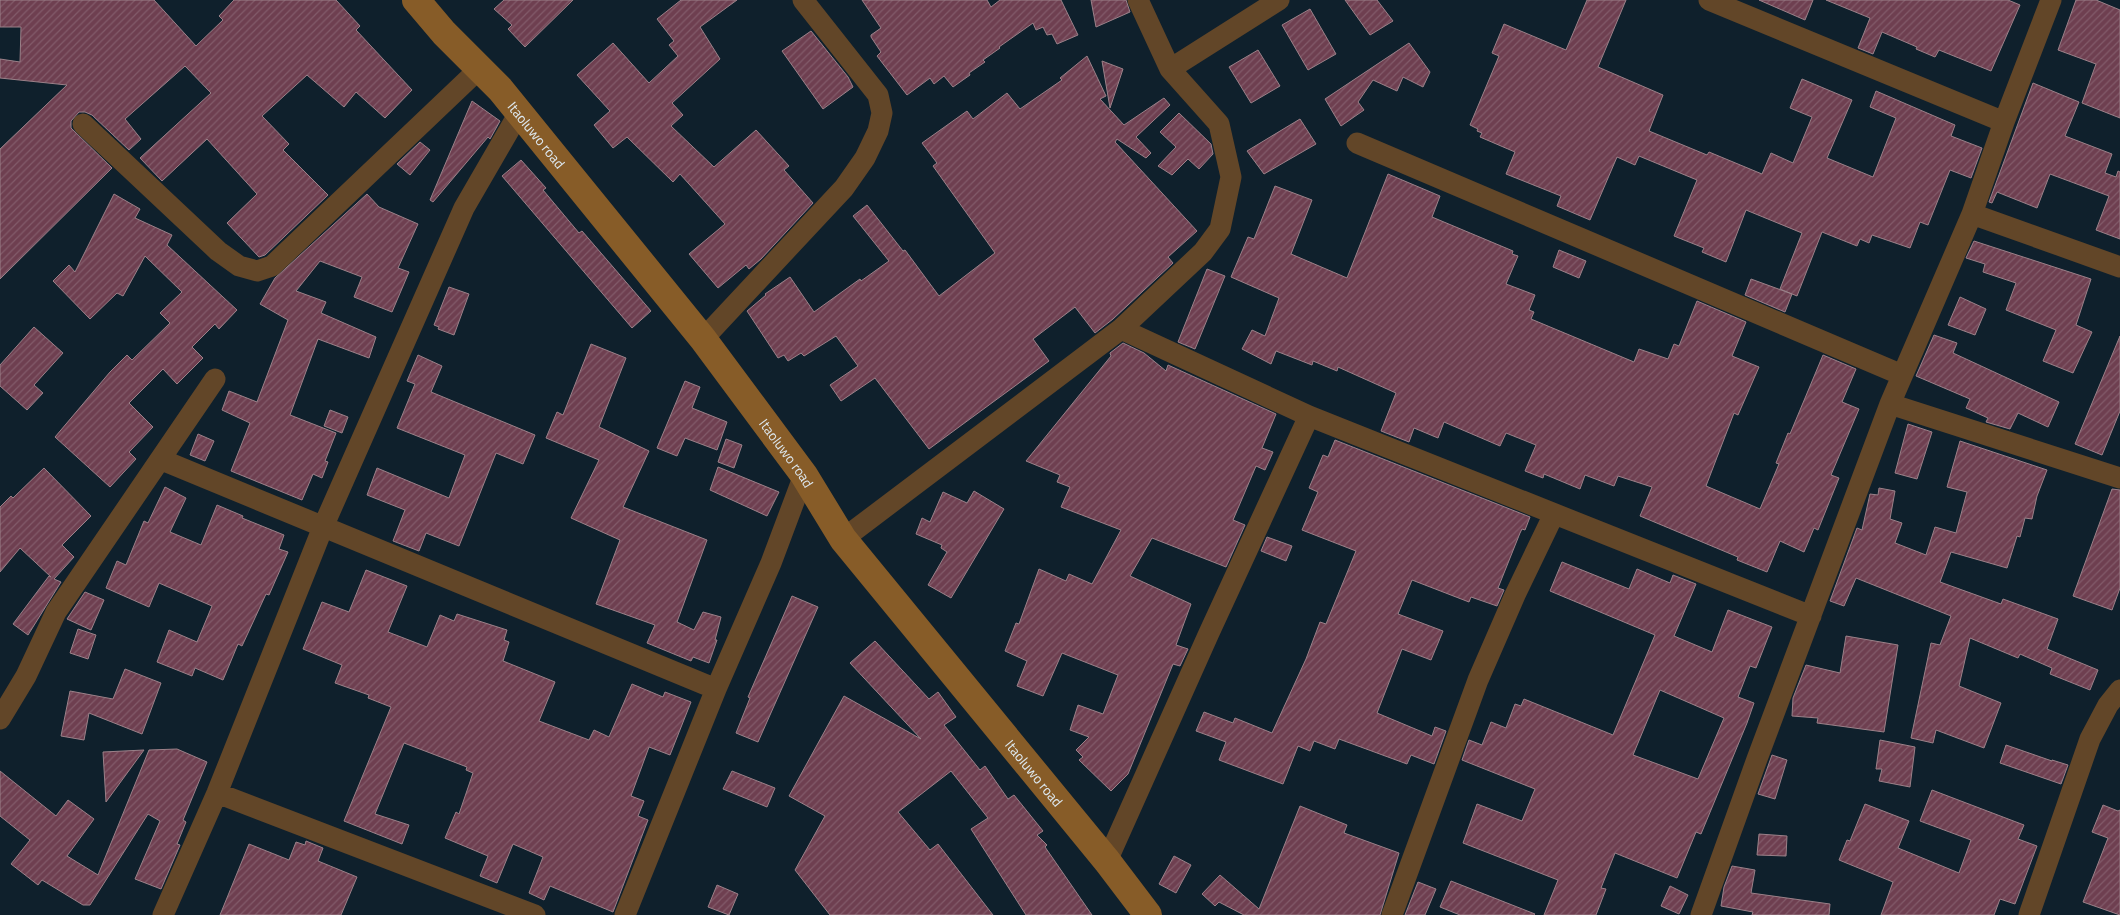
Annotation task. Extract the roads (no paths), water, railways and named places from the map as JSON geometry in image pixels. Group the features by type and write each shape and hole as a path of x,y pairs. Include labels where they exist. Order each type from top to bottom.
{"street":[{"name":"Itaoluwo road","path":"416,0 500,90 703,339 804,475 843,539 1107,861 1148,915"},
{"path":"703,339 844,188 865,158 878,131 882,113 878,95 803,0"},
{"path":"843,539 1120,330 1203,252 1220,229 1226,206 1230,177 1219,124 1170,69 1138,0"},
{"path":"1170,69 1279,0"},
{"path":"1709,0 2004,122"},
{"path":"1701,915 1890,404 1972,214 2004,122 2051,0"},
{"path":"83,124 218,251 239,266 257,271 272,266 479,69"},
{"path":"163,915 217,793 323,527 464,208 519,113"},
{"path":"1357,143 1902,375"},
{"path":"1972,214 2120,267"},
{"path":"1120,330 1309,416 1811,616"},
{"path":"0,720 26,676 56,612 162,460 215,380"},
{"path":"1890,404 2120,478"},
{"path":"1107,861 1309,416"},
{"path":"162,460 716,689"},
{"path":"626,915 716,689 771,563 804,475"},
{"path":"1392,915 1478,680 1515,595 1554,514"},
{"path":"2029,915 2090,740 2108,705 2120,690"},
{"path":"217,793 535,915"}]}
